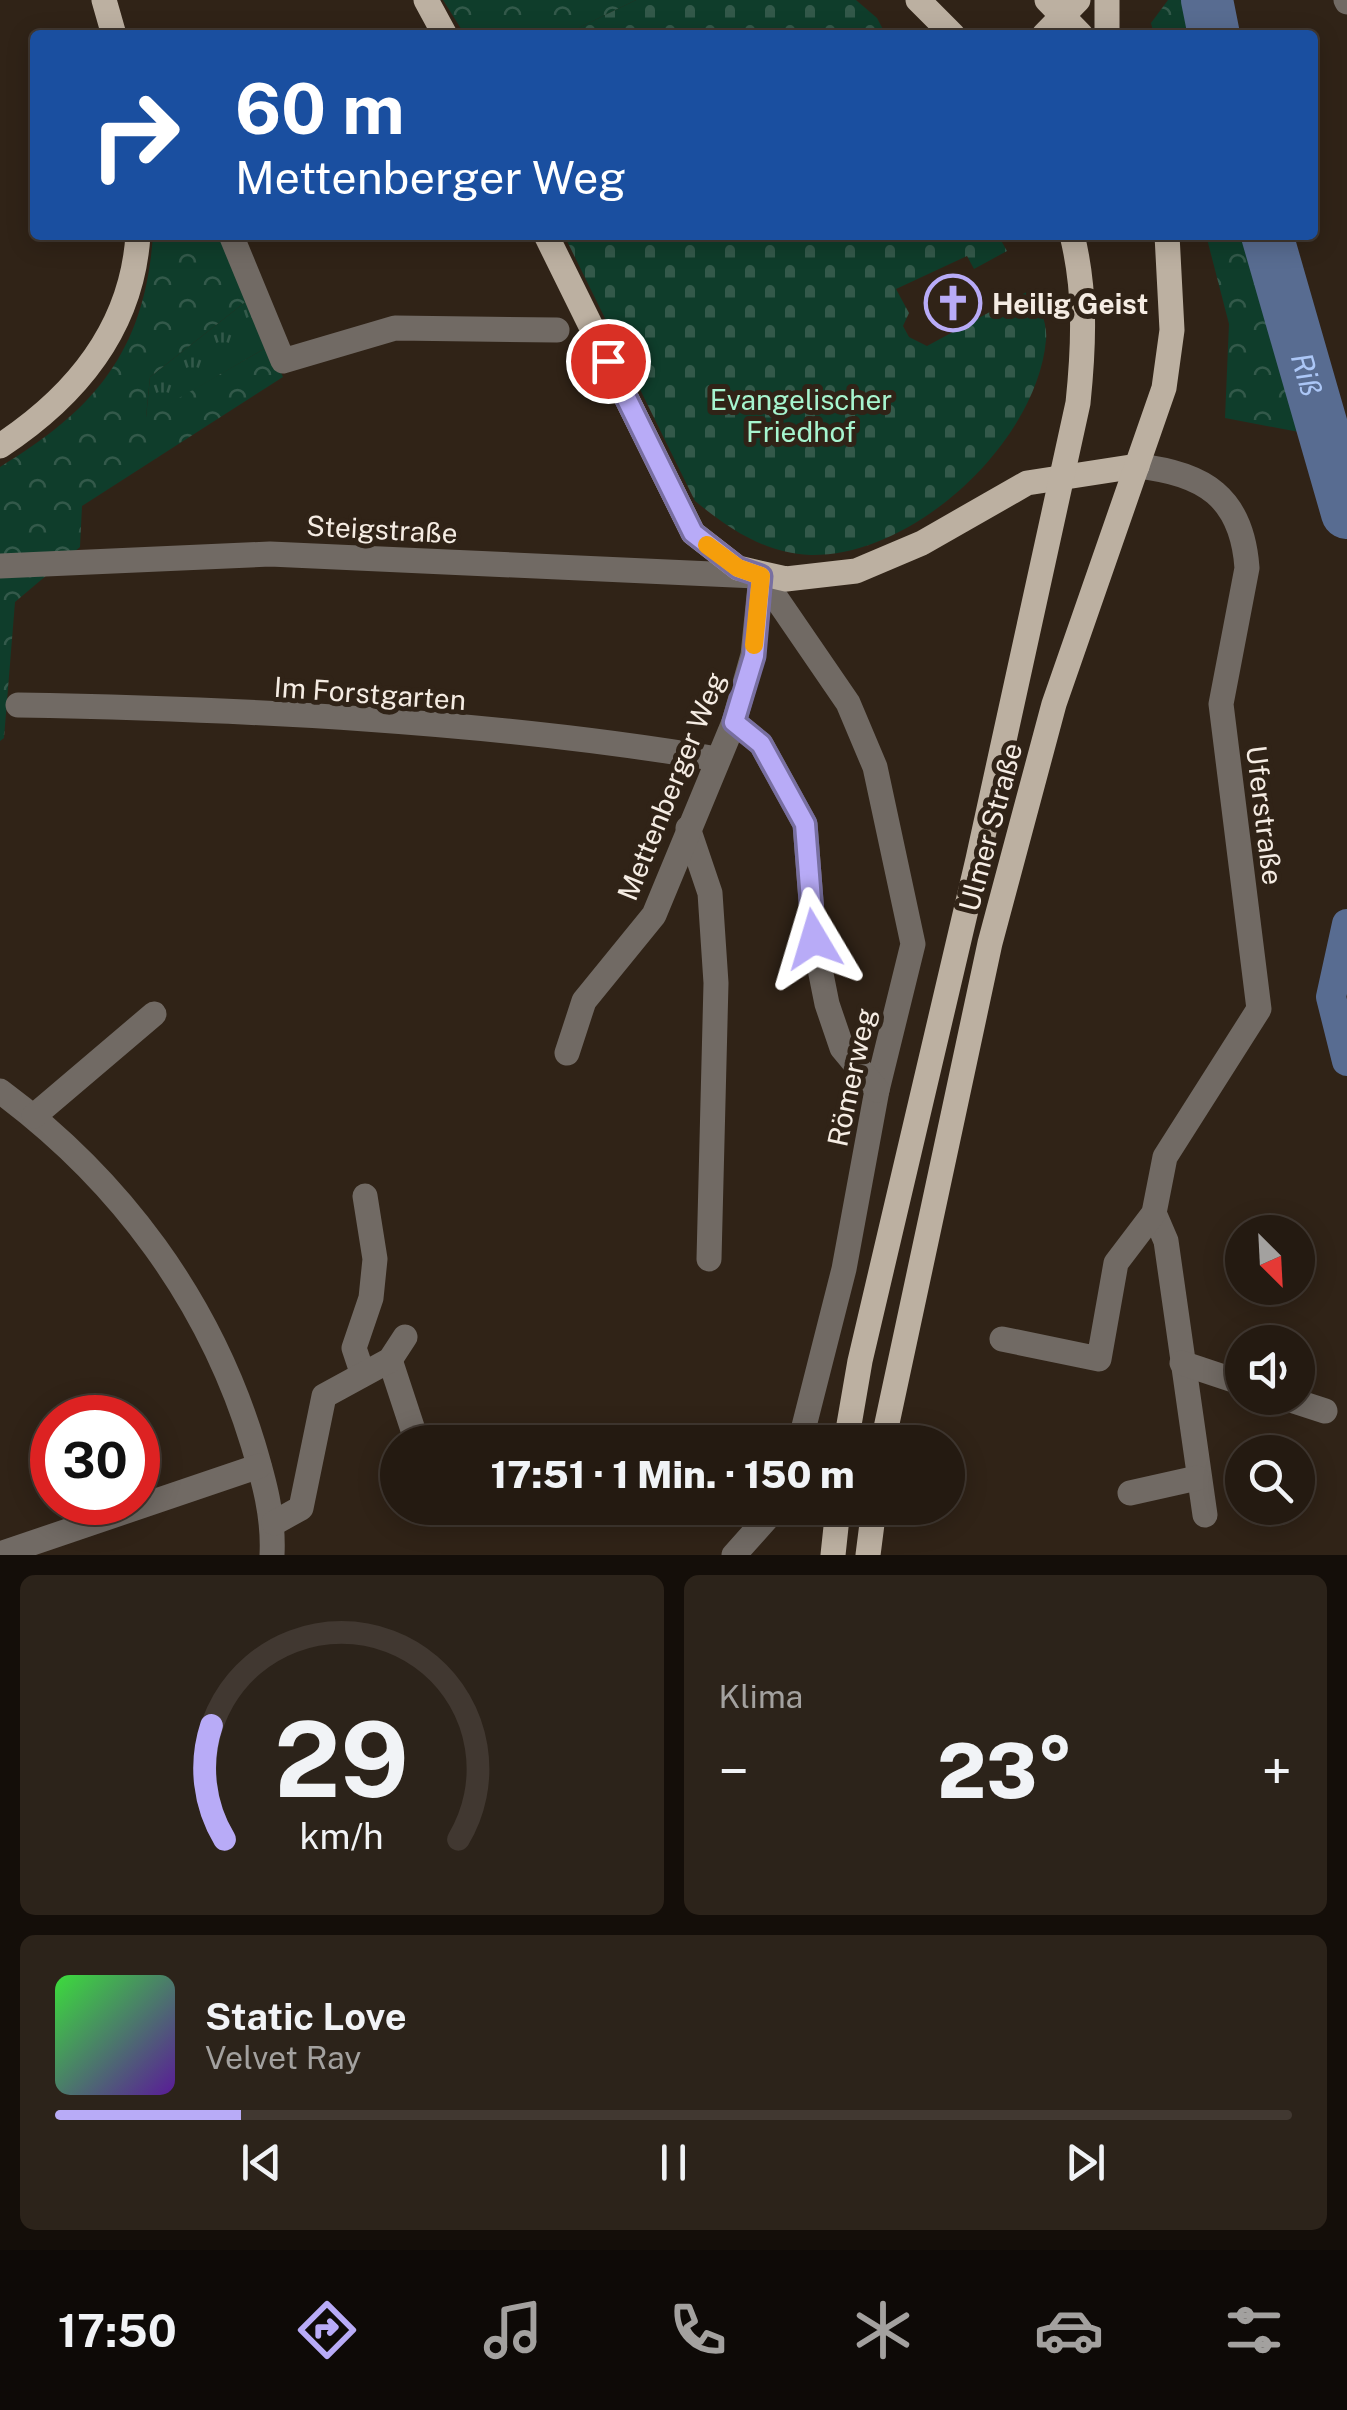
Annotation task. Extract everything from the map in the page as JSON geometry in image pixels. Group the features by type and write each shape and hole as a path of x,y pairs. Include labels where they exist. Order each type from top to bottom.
{"main road":[{"path":"104,0 113,30"},
{"path":"426,0 442,30"},
{"path":"918,0 949,30"},
{"path":"1106,30 1107,0"},
{"path":"1049,30 1068,13"},
{"path":"0,446 38,421 78,382 114,333 130,286 137,240"},
{"path":"548,240 693,533 738,568 761,576 814,578 856,571 922,543 1014,489 1061,474 1137,466"},
{"name":"Ulmer Straße","path":"849,1425 860,1360 986,822 1078,403 1084,341 1082,284 1073,240"},
{"name":"Ulmer Straße","path":"887,1425 990,943 1054,704 1164,388 1172,330 1166,240"},
{"path":"834,1555 837,1525"},
{"path":"868,1555 872,1525"}],"street":[{"path":"233,240 282,361 396,328 557,330"},
{"name":"Uferstraße","path":"1137,466 1178,471 1224,499 1246,546 1247,568 1221,704 1259,1009 1165,1157 1154,1212"},
{"name":"Steigstraße","path":"0,566 270,554 761,576"},
{"name":"Mettenberger Weg","path":"567,1053 584,1001 654,916 734,722 754,656 761,576"},
{"name":"Römerweg","path":"761,576 848,703 875,767 913,944 877,1090 844,1269 804,1425"},
{"name":"Im Forstgarten","path":"18,706 174,708 476,730 630,744 717,759"},
{"path":"734,722 761,744 805,824 814,939 827,1004 842,1048 877,1090"},
{"path":"688,828 710,893 716,983 710,1260"},
{"path":"34,1116 154,1014"},
{"path":"0,1091 34,1116 136,1218 183,1284 242,1409 274,1523 272,1555"},
{"path":"362,1372 354,1348 370,1298 375,1259 366,1196"},
{"path":"1002,1338 1099,1359 1116,1263 1154,1212"},
{"path":"1154,1212 1166,1242 1205,1515"},
{"path":"274,1523 302,1508 324,1396 390,1360 404,1337"},
{"path":"390,1360 411,1425"},
{"path":"1182,1363 1225,1377"},
{"path":"1315,1408 1325,1411"},
{"path":"0,1554 259,1466"},
{"path":"1130,1493 1198,1478"},
{"path":"734,1555 761,1525"}],"green space":[{"path":"443,0 636,0 574,30 462,30"},
{"path":"636,0 856,0 877,18 883,30 574,30"},
{"path":"1168,0 1187,0 1195,30 1153,30 1151,23"},
{"path":"152,240 226,240 249,299 150,377 146,417 269,346 283,377 82,506 80,547 15,602 4,738 0,741 0,467 63,422 110,372 139,312"},
{"name":"Evangelischer Friedhof","path":"566,240 1001,240 1007,251 974,269 967,256 896,289 909,313 903,326 909,337 927,346 1034,288 1046,334 1038,379 1020,417 964,487 928,515 889,537 850,551 810,555 763,544 734,530 695,501"},
{"path":"1207,240 1249,240 1299,432 1225,418 1229,324"},
{"path":"249,299 269,346 146,418 150,377"}],"waterway":[{"name":"Riß","path":"1207,0 1213,30"},
{"name":"Riß","path":"1268,240 1347,513"},
{"path":"1347,924 1331,997 1347,1061"}],"slow traffic":[{"path":"707,545 738,568 761,576 754,645"}],"place":[{"name":"Heilig Geist","path":"953,303"}],"route":[{"path":"608,361 693,533 738,568 761,576 754,656 734,722 761,744 805,824 814,939"}]}
